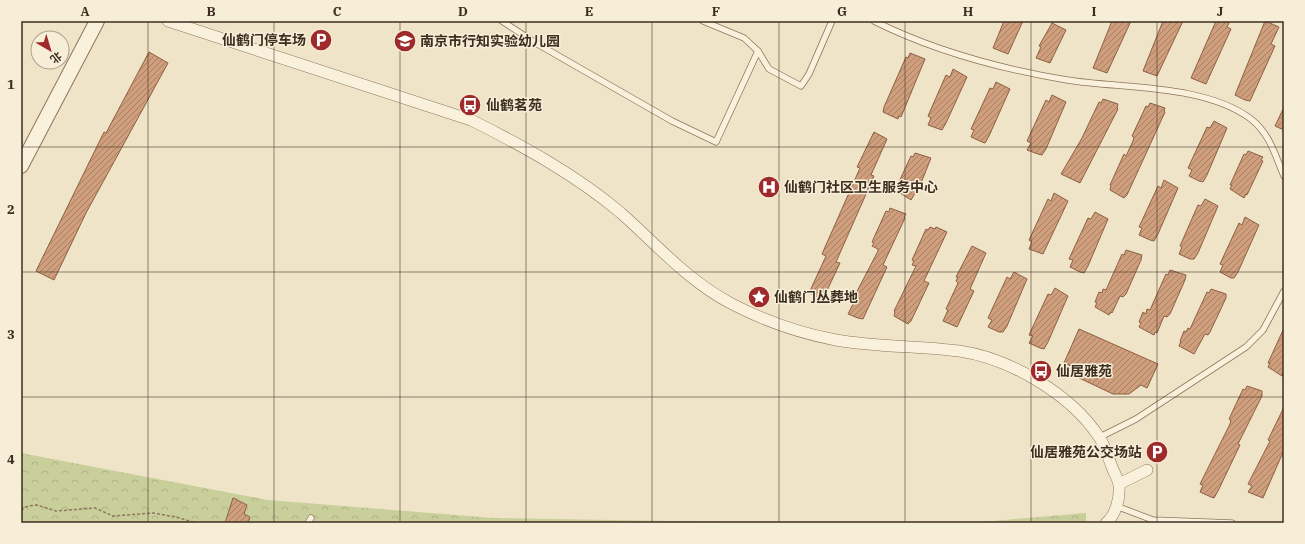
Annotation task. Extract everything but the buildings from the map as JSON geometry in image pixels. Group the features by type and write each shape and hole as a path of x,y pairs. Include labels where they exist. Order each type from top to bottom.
{"street":[{"path":"21,166 97,21"},
{"path":"168,21 471,120 514,141 582,184 620,213 685,274 731,303 781,326 837,340 960,351 1006,364 1034,378 1058,394 1084,418 1100,438 1119,484 1119,499 1110,522"},
{"path":"1119,484 1147,470"}],"lane":[{"path":"502,21 534,42 672,121 716,142 758,51"},
{"path":"703,21 744,38 758,51 769,69 800,86 809,74 832,21"},
{"path":"874,21 906,37 986,62 1066,80 1177,92 1210,98 1232,107 1251,119 1265,132 1284,176"},
{"path":"1100,438 1136,419 1246,347 1263,330 1284,291"},
{"path":"1116,506 1153,520 1232,523"}],"path":[{"path":"21,510 28,506 37,505 56,511 95,508 113,516 153,513 176,517 196,523"}],"green space":[{"path":"21,453 268,500 493,518 794,523 21,523"},
{"path":"1086,513 1086,523 969,523"}],"place":[{"name":"仙鹤门停车场","path":"321,40"},
{"name":"南京市行知实验幼儿园","path":"405,41"},
{"name":"仙鹤茗苑","path":"470,105"},
{"name":"仙鹤门社区卫生服务中心","path":"769,187"},
{"name":"仙鹤门丛葬地","path":"759,297"},
{"name":"仙居雅苑","path":"1041,371"},
{"name":"仙居雅苑公交场站","path":"1157,452"}]}
